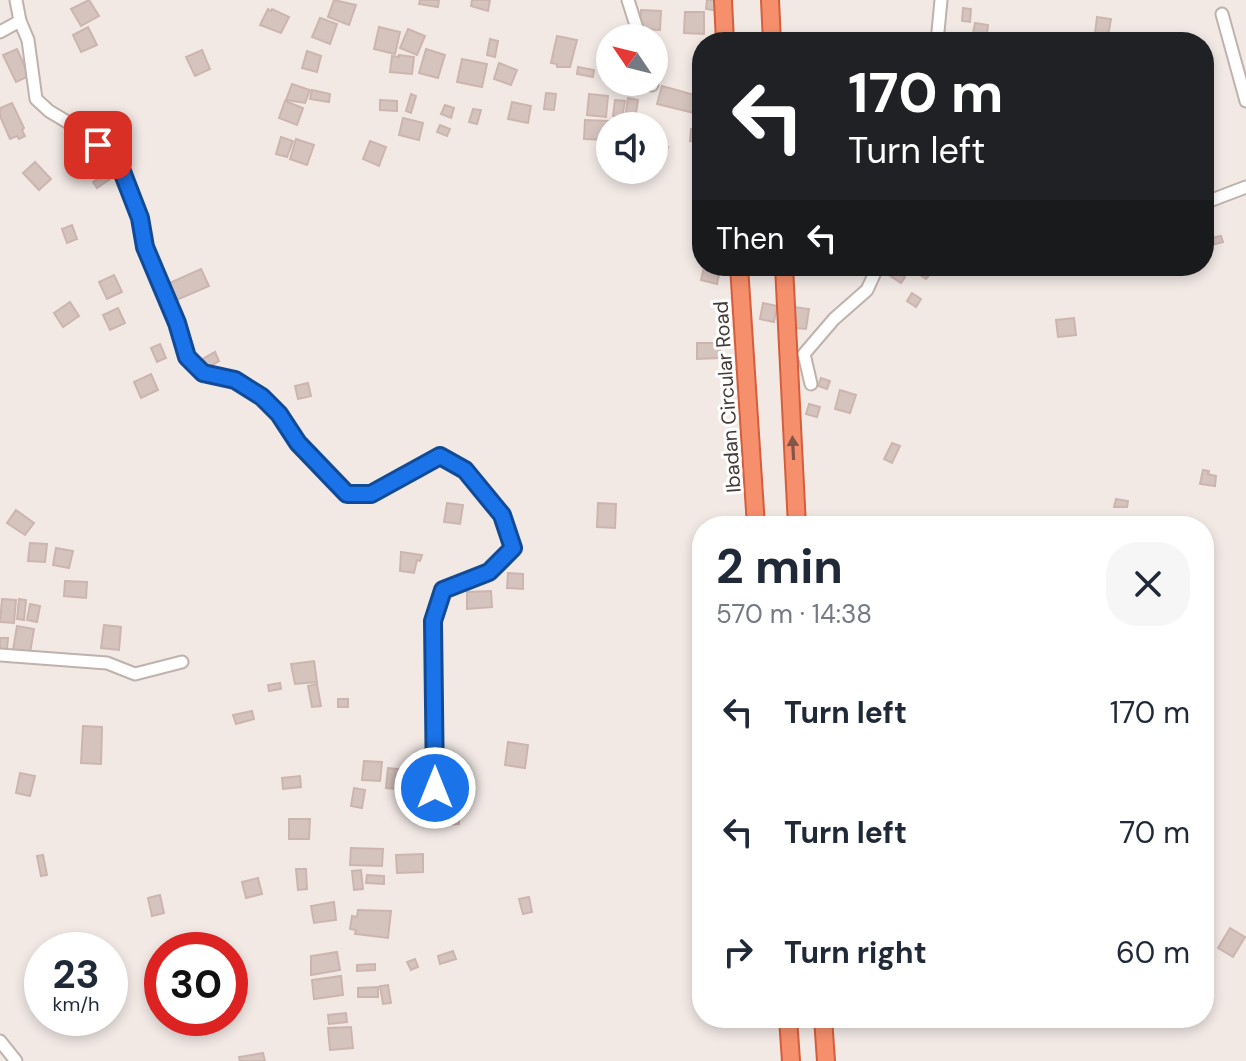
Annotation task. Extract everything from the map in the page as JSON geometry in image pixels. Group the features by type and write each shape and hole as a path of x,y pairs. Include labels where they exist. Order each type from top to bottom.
{"highway":[{"path":"723,0 725,32"},
{"path":"770,0 772,32"},
{"name":"Ibadan Circular Road","path":"740,276 755,516"},
{"path":"784,276 796,516"},
{"path":"789,1028 791,1061"},
{"path":"824,1028 826,1061"}],"street":[{"path":"16,0 28,40 36,99 118,161 140,218 145,247 177,323 187,357 203,373 235,380 262,397 279,414 298,443 347,494 371,494 440,456 465,470 502,515 513,548 489,572 443,590 433,621 435,788"},
{"path":"628,0 636,24"},
{"path":"938,32 941,0"},
{"path":"1222,14 1246,101"},
{"path":"0,32 20,21"},
{"path":"1214,199 1246,187"},
{"path":"811,384 804,354 834,319 867,290 873,276"},
{"path":"0,655 107,663 135,674 182,662"},
{"path":"0,1041 16,1061"}],"building":[{"path":"89,0 99,16 81,26 71,9"},
{"path":"334,0 356,5 349,25 328,17"},
{"path":"420,0 439,0 438,7 419,4"},
{"path":"472,0 490,0 488,11 471,6"},
{"path":"707,0 727,0 725,12 706,9"},
{"path":"963,8 971,9 970,22 962,21"},
{"path":"268,9 289,17 281,33 260,25"},
{"path":"641,10 661,11 660,24 640,24"},
{"path":"685,12 704,12 704,32 684,33"},
{"path":"1097,17 1111,19 1109,32 1095,32"},
{"path":"320,18 337,24 330,44 312,37"},
{"path":"975,23 988,25 987,32 973,32"},
{"path":"88,27 97,45 81,52 73,35"},
{"path":"379,27 400,32 395,54 374,49"},
{"path":"408,29 425,36 417,55 400,48"},
{"path":"557,36 577,40 570,67 557,67 557,64 551,63"},
{"path":"490,39 498,41 495,57 487,55"},
{"path":"17,49 29,76 16,82 3,55"},
{"path":"426,49 445,55 438,78 419,73"},
{"path":"202,50 210,69 195,76 186,57"},
{"path":"307,51 321,56 317,72 302,68"},
{"path":"392,56 414,57 412,74 390,72"},
{"path":"462,59 487,64 482,87 457,82"},
{"path":"499,63 517,70 511,85 494,79"},
{"path":"578,67 594,70 593,77 577,74"},
{"path":"292,84 310,90 305,103 286,100"},
{"path":"668,88 692,94 692,113 657,104 659,96 668,96"},
{"path":"312,90 330,94 329,102 310,99"},
{"path":"546,93 556,94 554,110 544,109"},
{"path":"411,94 416,96 411,113 406,111"},
{"path":"589,94 608,96 606,112 587,115"},
{"path":"628,98 638,100 636,112 626,112"},
{"path":"380,100 397,101 397,111 380,110"},
{"path":"615,100 625,101 623,112 614,112"},
{"path":"285,101 303,108 297,125 279,118"},
{"path":"512,102 531,106 528,123 508,119"},
{"path":"12,103 24,128 25,136 19,139 17,136 10,139 0,116 0,108"},
{"path":"445,105 454,108 451,118 441,114"},
{"path":"473,109 481,110 477,124 469,122"},
{"path":"403,118 423,123 419,140 399,135"},
{"path":"585,120 596,120 596,139 584,139"},
{"path":"440,125 450,129 447,136 437,132"},
{"path":"281,137 293,141 287,157 276,154"},
{"path":"296,139 314,145 307,165 290,159"},
{"path":"370,141 386,147 379,166 363,159"},
{"path":"35,162 51,179 39,190 23,173"},
{"path":"106,173 110,179 97,188 93,182"},
{"path":"72,225 77,239 67,243 62,229"},
{"path":"1221,236 1223,242 1214,244 1214,238"},
{"path":"201,269 209,286 172,302 165,285"},
{"path":"114,275 122,292 107,299 99,282"},
{"path":"702,276 719,276 717,284 701,280"},
{"path":"890,276 905,277 901,283"},
{"path":"912,293 921,299 916,307 907,301"},
{"path":"70,302 79,316 63,327 54,313"},
{"path":"763,303 777,306 774,322 760,319"},
{"path":"787,306 809,309 806,329 785,327"},
{"path":"118,308 125,323 110,330 103,315"},
{"path":"1074,318 1076,335 1058,337 1056,320"},
{"path":"697,343 720,343 720,358 697,359"},
{"path":"160,344 166,358 157,362 151,348"},
{"path":"215,352 219,361 205,369 201,360"},
{"path":"151,374 158,390 141,398 134,382"},
{"path":"821,378 830,381 827,389 818,386"},
{"path":"308,383 311,396 298,399 295,386"},
{"path":"840,390 856,395 850,413 835,409"},
{"path":"809,404 820,407 817,417 806,414"},
{"path":"892,443 900,446 892,463 884,459"},
{"path":"1203,470 1216,476 1215,486 1200,484"},
{"path":"1116,499 1128,501 1127,507 1114,507"},
{"path":"447,503 463,505 460,524 444,522"},
{"path":"598,503 616,504 615,528 597,527"},
{"path":"16,510 34,523 25,535 7,523"},
{"path":"30,543 47,544 45,562 28,561"},
{"path":"56,548 73,551 69,568 53,565"},
{"path":"401,552 422,555 420,561 417,560 414,573 400,571"},
{"path":"508,573 523,574 523,589 507,588"},
{"path":"65,581 87,582 86,598 64,596"},
{"path":"491,591 492,607 467,609 467,592"},
{"path":"2,599 16,600 14,623 0,622"},
{"path":"19,599 26,600 24,620 17,619"},
{"path":"30,604 40,606 37,622 27,620"},
{"path":"104,625 121,627 119,650 101,648"},
{"path":"17,626 34,629 30,653 13,650"},
{"path":"0,638 8,638 7,649 0,649"},
{"path":"314,661 317,682 295,684 291,664"},
{"path":"280,683 281,689 269,691 268,685"},
{"path":"317,684 321,706 312,707 308,686"},
{"path":"338,699 348,699 348,707 338,707"},
{"path":"252,711 254,719 236,724 233,715"},
{"path":"83,726 102,727 101,764 81,763"},
{"path":"508,742 528,745 525,768 505,765"},
{"path":"364,761 382,762 380,781 362,780"},
{"path":"388,768 415,771 414,790 386,788"},
{"path":"20,773 35,776 30,796 16,793"},
{"path":"300,776 301,787 283,789 282,778"},
{"path":"458,786 459,798 441,799 440,788"},
{"path":"354,788 365,790 362,808 351,806"},
{"path":"459,816 459,824 442,825 441,817"},
{"path":"289,819 310,819 309,839 289,839"},
{"path":"351,848 383,849 382,866 350,865"},
{"path":"423,854 423,872 397,873 396,855"},
{"path":"43,855 47,875 41,876 37,856"},
{"path":"296,869 306,869 307,889 298,890"},
{"path":"361,870 363,889 354,890 352,871"},
{"path":"367,875 384,876 384,884 366,883"},
{"path":"258,878 262,894 246,898 242,882"},
{"path":"160,895 164,913 152,916 148,898"},
{"path":"529,897 532,912 523,914 519,899"},
{"path":"334,902 336,920 314,923 311,906"},
{"path":"358,910 391,911 388,938 355,934 356,930 350,929 352,916 357,917"},
{"path":"1230,928 1245,937 1233,957 1218,948"},
{"path":"453,951 456,959 440,964 438,956"},
{"path":"337,952 340,970 311,975 311,956"},
{"path":"415,959 418,967 411,970 407,962"},
{"path":"375,964 375,970 357,971 357,965"},
{"path":"341,976 343,995 314,999 312,980"},
{"path":"388,985 391,1003 383,1004 380,986"},
{"path":"378,987 378,997 358,997 358,988"},
{"path":"346,1013 347,1022 329,1024 328,1015"},
{"path":"351,1027 353,1048 330,1050 328,1028"},
{"path":"263,1053 265,1061 240,1061 239,1057"}],"route":[{"path":"98,145 118,161 140,218 145,247 177,323 187,357 203,373 235,380 262,397 279,414 298,443 347,494 371,494 440,456 465,470 502,515 513,548 489,572 443,590 433,621 435,788"}]}
